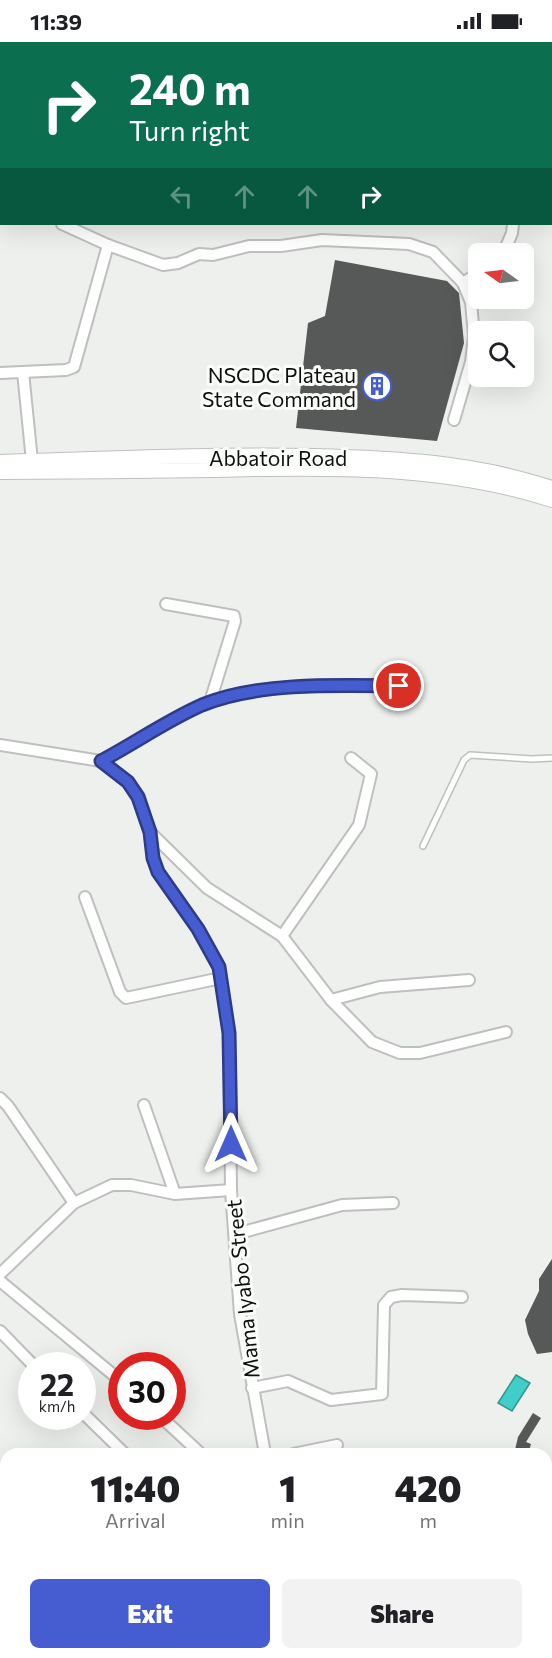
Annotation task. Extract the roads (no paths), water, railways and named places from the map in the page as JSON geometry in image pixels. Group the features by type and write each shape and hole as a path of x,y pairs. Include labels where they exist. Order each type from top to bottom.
{"street":[{"path":"64,225 108,245 163,265 178,263 199,254 213,255 249,246 281,246 322,240 409,244 433,252 463,283 471,302 474,336 471,362 454,420"},
{"path":"508,243 513,225"},
{"path":"0,373 66,370 74,367 108,245"},
{"path":"463,283 468,280"},
{"path":"22,372 32,461"},
{"name":"Abbatoir Road","path":"0,462 244,455 399,458 481,469 552,488"},
{"name":"Abbatoir Road","path":"0,472 346,469 410,473 482,483 552,500"},
{"path":"166,604 234,616 235,621 210,702"},
{"path":"101,761 166,723 210,702 257,690 359,685 399,686"},
{"name":"Mama Iyabo Street","path":"0,745 101,761 128,782 138,797 150,832 153,858 158,872 198,929 219,967 229,1033 231,1190 236,1234 240,1314 264,1448"},
{"path":"282,936 358,825 371,774 351,758"},
{"path":"150,832 207,888 282,936 331,999 372,1042 400,1053 420,1053 506,1032"},
{"path":"85,897 120,992 126,998 221,978"},
{"path":"331,999 380,987 469,980"},
{"path":"0,1098 8,1106 74,1203"},
{"path":"144,1105 176,1194"},
{"path":"0,1274 74,1203 112,1185 131,1185 176,1194 231,1190"},
{"path":"236,1234 342,1205 393,1203"},
{"path":"0,1281 108,1370"},
{"path":"252,1388 288,1381 331,1400 382,1394 384,1386 384,1305 391,1297 402,1294 462,1297"},
{"path":"0,1330 21,1352"},
{"path":"96,1426 119,1448"},
{"path":"175,1430 195,1448"},
{"path":"322,1448 337,1445"}],"lane":[{"path":"423,846 464,760 470,755 552,758"}],"water":[{"path":"516,1375 530,1383 512,1411 498,1403"}],"place":[{"name":"NSCDC Plateau State Command","path":"377,386"}]}
